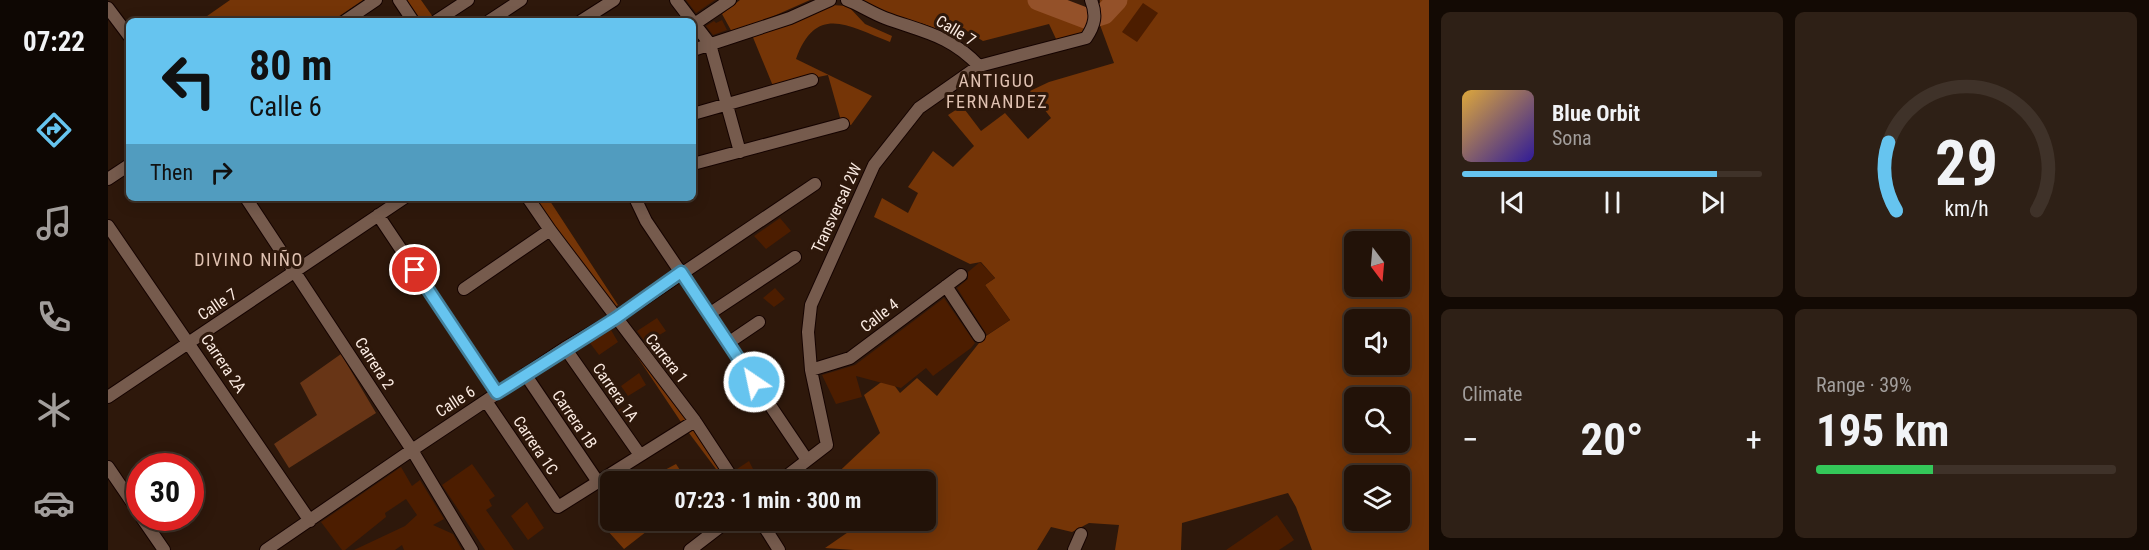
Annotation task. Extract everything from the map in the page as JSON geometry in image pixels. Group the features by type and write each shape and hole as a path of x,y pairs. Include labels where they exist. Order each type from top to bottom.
{"street":[{"path":"349,18 376,0"},
{"path":"399,0 410,18"},
{"path":"441,18 468,0"},
{"path":"494,18 521,0"},
{"path":"586,18 614,0"},
{"path":"676,0 689,18"},
{"path":"696,21 730,0"},
{"path":"696,49 790,18 830,0"},
{"name":"Calle 7","path":"847,0 878,15 938,34 965,51 979,66"},
{"name":"Transversal 2W","path":"807,460 827,445 811,369 808,332 810,304 874,165 919,108 979,66 1086,38 1094,25 1095,9 1091,0"},
{"path":"108,8 126,32"},
{"path":"600,9 605,18"},
{"path":"696,27 710,44 740,152"},
{"path":"696,113 812,80"},
{"path":"696,163 843,124"},
{"path":"108,179 126,167"},
{"name":"Calle 6","path":"266,550 525,374 616,318 681,272 815,184"},
{"name":"Carrera 2","path":"248,201 412,450 472,550"},
{"name":"Carrera 1","path":"530,201 695,421 728,471"},
{"path":"636,201 646,221 807,460 793,471"},
{"name":"Calle 7","path":"108,397 378,215 388,202"},
{"path":"378,215 491,397"},
{"name":"Carrera 2A","path":"108,226 310,521"},
{"path":"464,290 550,230"},
{"path":"709,314 795,256"},
{"name":"Calle 4","path":"811,369 850,358 961,274"},
{"path":"946,286 979,336"},
{"path":"728,343 759,322"},
{"name":"Carrera 1A","path":"565,348 640,456"},
{"name":"Carrera 1B","path":"525,374 598,482"},
{"name":"Carrera 1C","path":"491,397 558,507 598,482"},
{"path":"598,482 695,421"},
{"path":"108,467 126,494"},
{"path":"151,531 164,550"},
{"path":"690,550 715,531"},
{"path":"767,531 779,550"},
{"path":"1074,550 1081,534"}],"shaded area":[{"path":"230,0 363,0 336,18 204,18"},
{"path":"405,0 421,0 433,17 418,18"},
{"path":"740,0 810,0 733,34 722,14"},
{"path":"860,0 1062,0 1070,9 1089,9 1090,25 1083,35 1057,41 1049,24 983,41 943,16 937,29 921,23 909,23"},
{"path":"1100,0 1429,0 1429,550 1312,550 1296,507 1288,493 1182,523 1181,550 1115,550 1119,525 1089,523 1072,532 1051,527 1037,550 825,548 850,531 936,531 936,471 840,471 880,433 864,395 888,377 900,393 917,378 937,396 983,338 1010,320 985,285 995,278 981,262 970,264 874,217 882,198 908,213 918,193 908,187 933,151 953,167 974,146 948,115 962,106 981,131 1005,113 1028,139 1051,118 1030,91 1049,82 1114,63 1100,25"},
{"path":"831,5 848,6 865,24 892,36 890,42 848,26 824,25 813,30 796,59 872,96 851,125 841,121 828,75 773,86 752,35"},
{"path":"536,201 550,201 618,305 609,311"},
{"path":"614,322 727,471 718,471 683,425"},
{"path":"341,354 376,413 289,468 274,444 317,415 300,383"},
{"path":"676,464 681,471 663,471"},
{"path":"608,531 647,531 624,549"}],"building":[{"path":"686,0 715,0 696,13"},
{"path":"1143,3 1158,13 1137,42 1122,32"},
{"path":"722,20 727,30 713,35 706,26 714,21 716,23"},
{"path":"780,218 791,231 766,249 754,236"},
{"path":"980,262 995,278 985,285 1010,320 987,335 957,288 968,279 968,272"},
{"path":"775,288 785,299 774,307 763,298"},
{"path":"944,298 975,343 971,348 933,376 926,368 901,388 856,376 862,397 836,404 822,375 855,365"},
{"path":"657,318 666,331 646,343 637,331"},
{"path":"611,330 618,342 599,355 590,343"},
{"path":"639,373 646,385 628,396 621,386"},
{"path":"630,404 637,416 627,422 618,410"},
{"path":"749,461 754,471 738,471 737,469"},
{"path":"472,464 495,496 489,500 492,506 486,510 514,550 485,550 442,485"},
{"path":"401,467 412,486 420,480 444,519 433,525 453,534 462,550 404,550 402,545 395,550 354,550 405,526 417,515 406,499 385,513 386,517 345,550 342,550 321,522"},
{"path":"527,502 544,528 528,540 511,516"},
{"path":"1277,515 1294,540 1279,550 1226,550"}],"waterway":[{"path":"1038,0 1088,19 1104,14 1117,0"}],"district":[{"name":"ANTIGUO FERNANDEZ","path":"997,91"},
{"name":"DIVINO NIÑO","path":"249,260"}],"route":[{"path":"415,270 497,393 565,348 616,318 681,272 754,382"}]}
